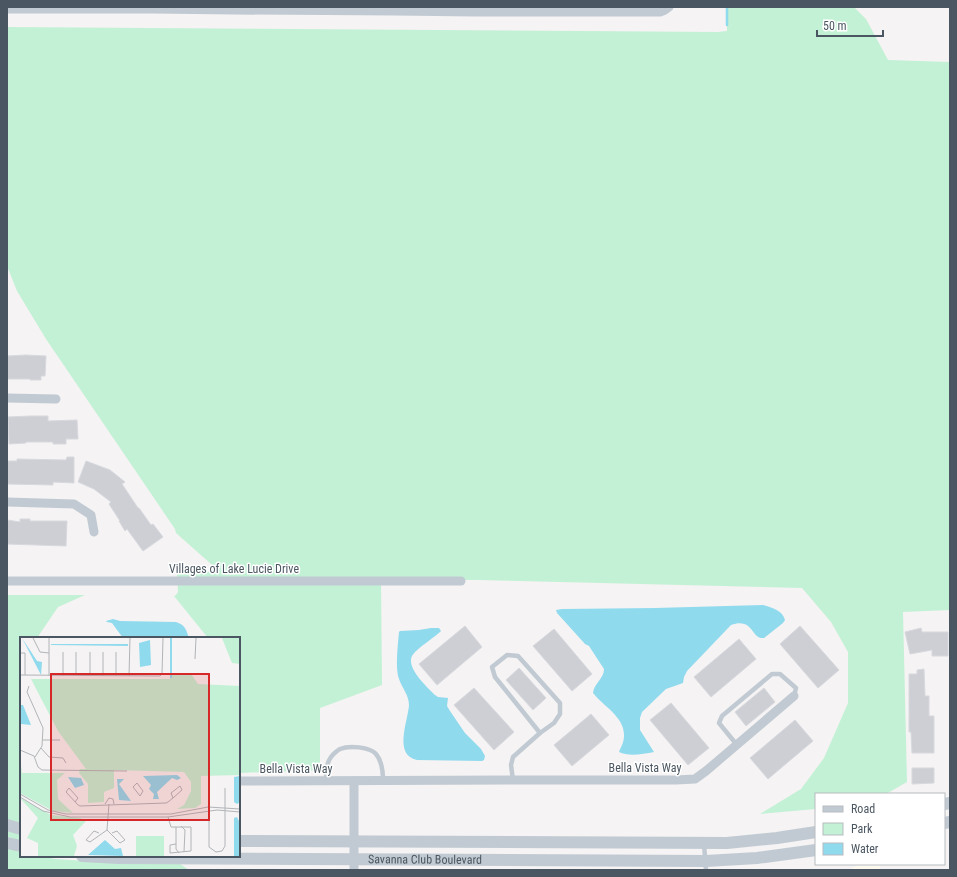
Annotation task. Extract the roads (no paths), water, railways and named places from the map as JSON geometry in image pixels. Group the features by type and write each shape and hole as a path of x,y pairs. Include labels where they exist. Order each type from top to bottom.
{"street":[{"path":"7,9 396,9 660,12 669,7"},
{"path":"7,398 56,399"},
{"path":"7,502 74,504 91,515 94,532"},
{"name":"Villages of Lake Lucie Drive","path":"7,581 461,581"},
{"name":"Bella Vista Way","path":"240,781 695,779 794,696"},
{"path":"354,781 354,864"},
{"path":"7,825 20,829"},
{"name":"Savanna Club Boulevard","path":"240,841 727,843 815,832"},
{"path":"7,843 20,846"},
{"name":"Savanna Club Boulevard","path":"100,857 300,860 354,864 706,865 815,850"}],"lane":[{"path":"513,780 511,765 513,757 540,733 554,723 560,714 560,704 518,656 507,656 492,667 495,677 540,733"},
{"path":"737,745 719,723 722,716 772,674 780,674 796,688 794,696"},
{"path":"326,781 326,769 331,757 340,748 353,746 365,748 375,753 381,761 383,780"},
{"path":"704,843 706,865"}],"water":[{"path":"763,605 774,608 782,614 785,620 783,623 764,638 757,636 748,626 744,624 738,623 731,625 687,671 683,683 666,689 642,712 640,718 640,730 654,752 636,755 623,754 619,752 624,738 621,723 613,712 593,693 595,686 604,672 604,669 589,646 585,644 556,610 562,609"},
{"path":"113,619 120,621 176,622 185,628 189,637 122,637 112,623 106,621"},
{"path":"439,628 441,631 414,653 411,661 412,666 418,677 435,695 438,697 448,698 447,706 450,711 465,733 481,749 485,756 484,760 482,761 417,760 410,757 405,752 404,737 409,705 408,698 400,682 397,669 399,632"}],"waterway":[{"path":"727,7 727,25"}]}
